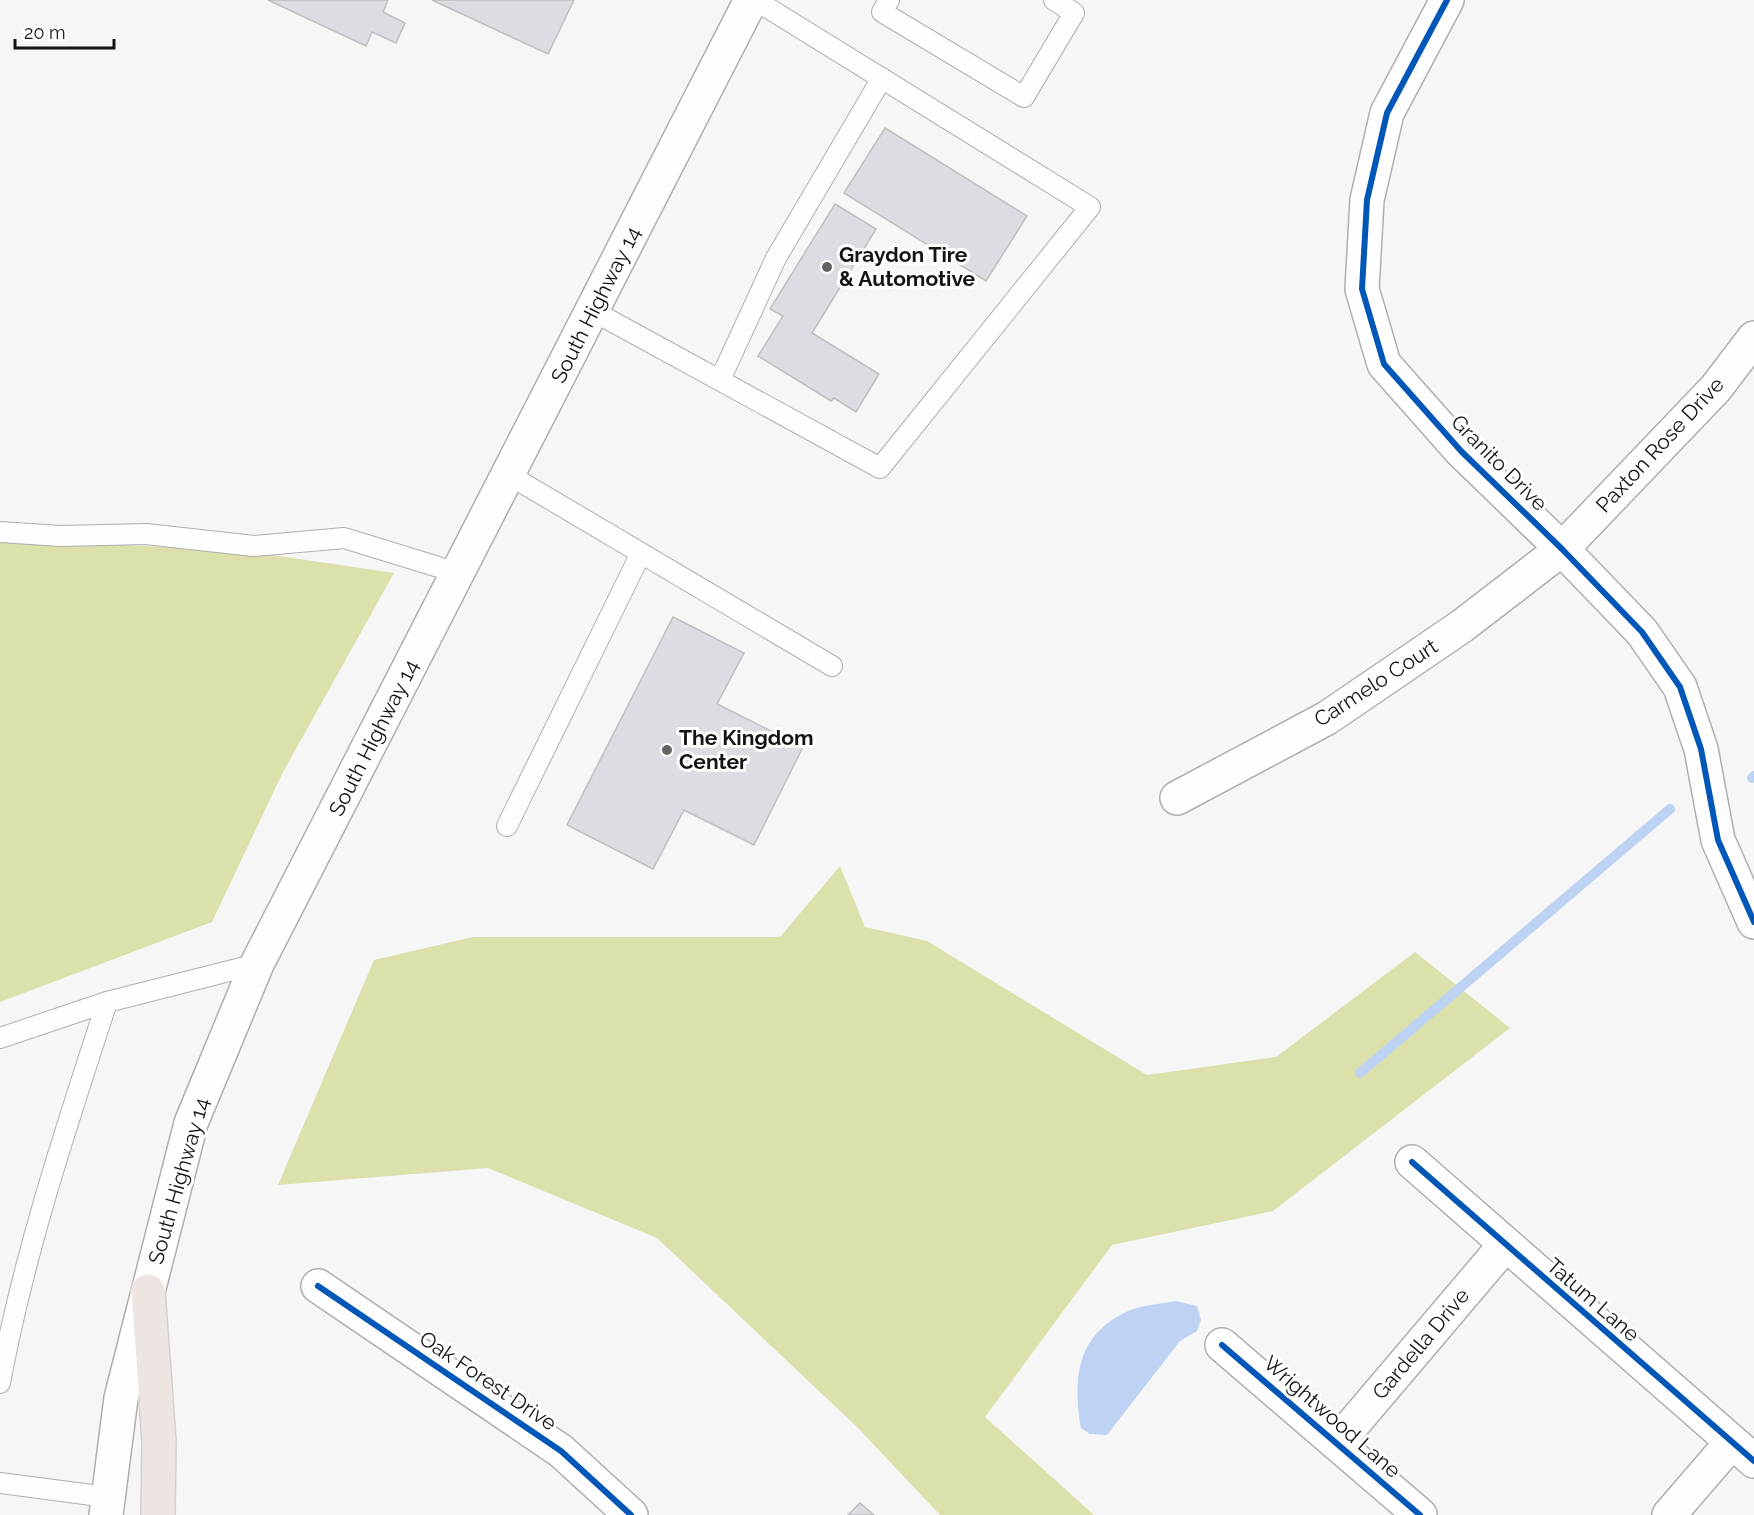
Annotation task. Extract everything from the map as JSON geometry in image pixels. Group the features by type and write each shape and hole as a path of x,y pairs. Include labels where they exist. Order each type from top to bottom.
{"main road":[{"path":"148,1291 159,1441 158,1515"}],"street":[{"name":"South Highway 14","path":"107,1506 121,1398 191,1123 257,964 753,0"},
{"name":"Granito Drive","path":"1447,0 1387,113 1367,200 1362,289 1384,364 1461,451 1562,549 1642,632 1680,687 1701,749 1718,840 1754,922"},
{"name":"Paxton Rose Drive","path":"1562,549 1716,388 1754,338"},
{"name":"Carmelo Court","path":"1177,798 1327,718 1462,626 1562,549"},
{"name":"Tatum Lane","path":"1412,1162 1742,1452"},
{"name":"Gardella Drive","path":"1337,1443 1505,1245"},
{"name":"Oak Forest Drive","path":"318,1287 561,1451 631,1515"},
{"name":"Wrightwood Lane","path":"1222,1346 1420,1515"},
{"path":"1669,1515 1742,1452"}],"lane":[{"path":"593,311 880,468 1090,207 753,0"},
{"path":"889,0 882,12 1024,97 1080,6 1054,0"},
{"path":"720,380 776,258 882,78"},
{"path":"508,475 832,666"},
{"path":"0,532 61,536 146,534 254,546 344,538 458,573"},
{"path":"507,826 641,554"},
{"path":"0,1038 106,1002 257,964"},
{"path":"0,1383 12,1320 44,1200 106,1002"},
{"path":"0,1483 107,1506"}],"green space":[{"path":"0,539 245,551 394,573 282,774 212,922 0,1002"},
{"path":"840,866 865,927 927,941 1147,1075 1276,1057 1415,952 1510,1028 1273,1211 1112,1245 985,1417 1094,1515 940,1515 857,1427 657,1238 488,1168 278,1185 374,960 473,937 780,937"}],"water":[{"path":"1176,1301 1197,1306 1201,1320 1197,1331 1180,1341 1107,1435 1090,1434 1081,1428 1079,1376 1088,1346 1097,1333 1109,1322 1126,1312 1144,1306"}],"building":[{"path":"268,0 388,0 383,12 405,23 396,43 372,32 366,46"},
{"path":"432,0 574,0 548,54"},
{"path":"885,128 1027,216 986,281 844,193"},
{"path":"835,204 876,229 812,333 879,374 856,412 834,398 831,401 758,356 783,316 770,309"},
{"path":"673,617 744,653 717,704 803,747 754,845 684,810 653,869 567,825"},
{"path":"860,1503 874,1515 848,1515"}],"waterway":[{"path":"1360,1073 1670,809"}],"cycle path":[{"path":"1447,0 1387,113 1367,200 1362,289 1384,364 1461,451 1562,549 1642,632 1680,687 1701,749 1718,840 1754,922"},
{"path":"1412,1162 1754,1461"},
{"path":"318,1286 561,1451 631,1515"},
{"path":"1222,1345 1420,1515"}],"place":[{"name":"Graydon Tire & Automotive","path":"827,267"},
{"name":"The Kingdom Center","path":"667,750"}]}
